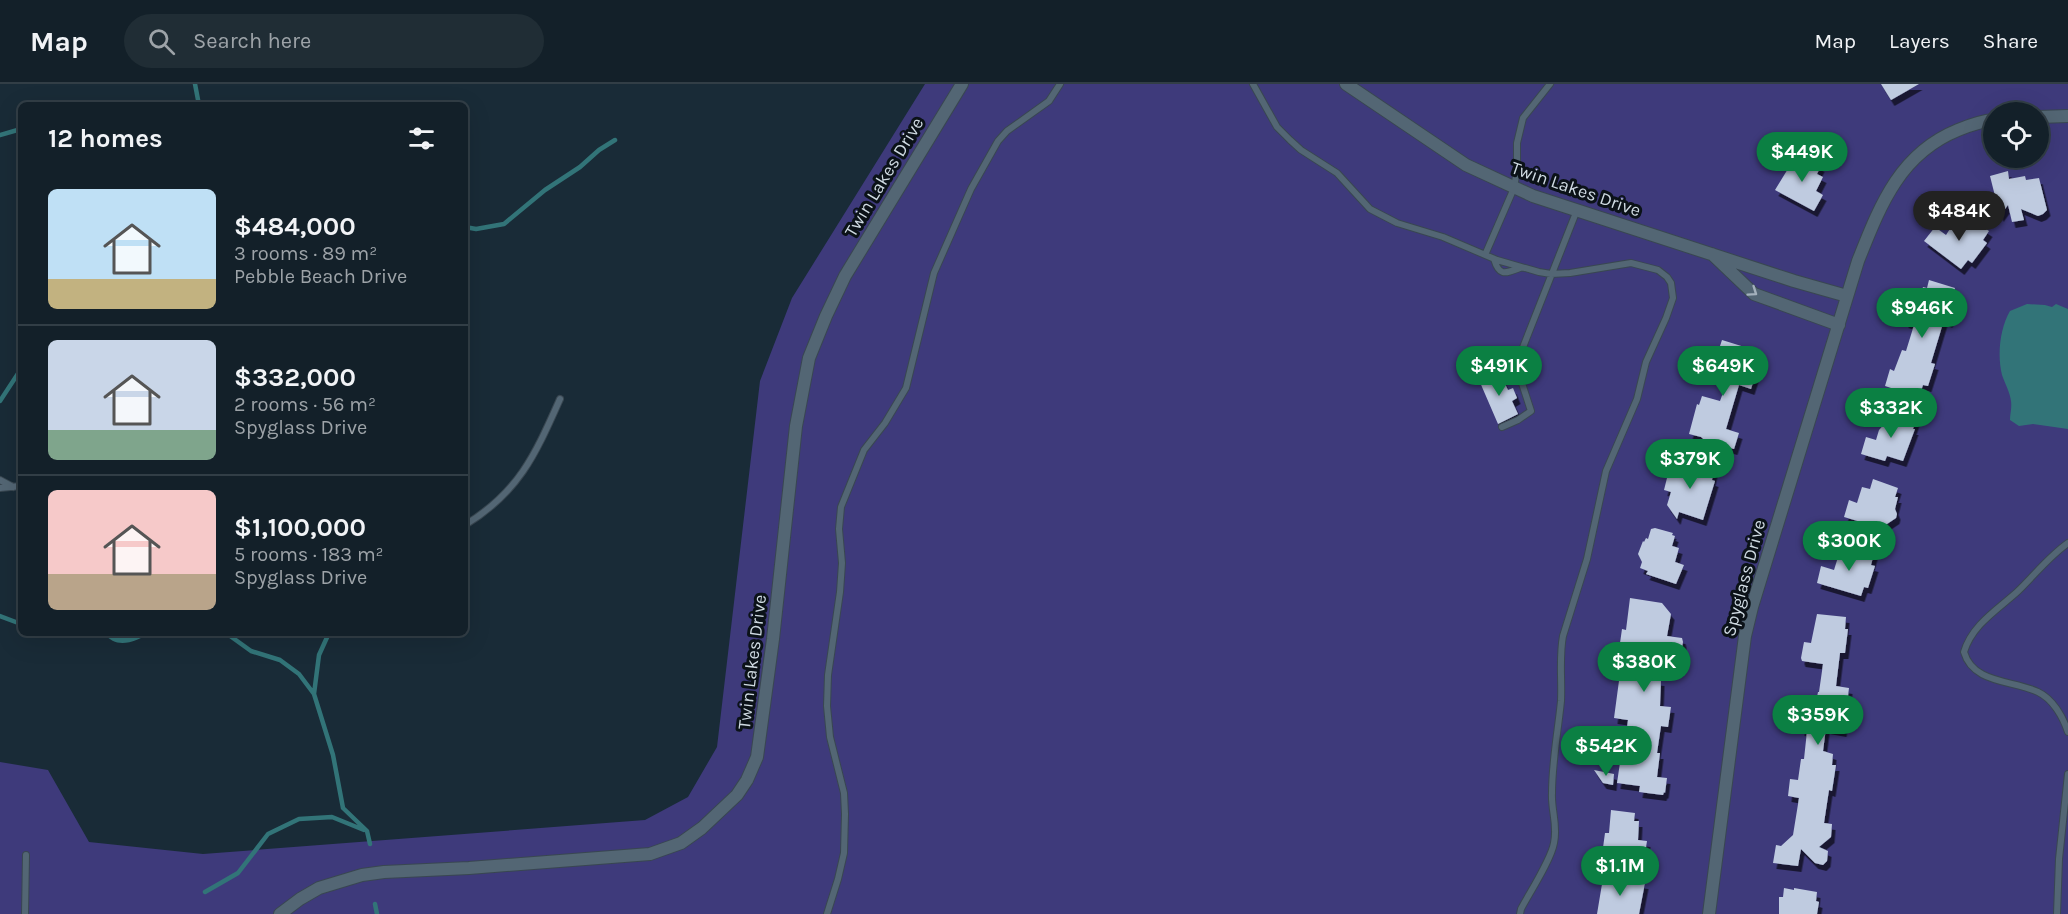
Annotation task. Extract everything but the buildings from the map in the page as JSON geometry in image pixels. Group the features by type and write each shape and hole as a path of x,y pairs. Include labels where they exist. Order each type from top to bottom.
{"street":[{"name":"Twin Lakes Drive","path":"280,914 320,888 362,875 650,854 681,843 702,828 737,795 753,768 759,746 775,628 796,426 809,358 845,276 962,84"},
{"name":"Twin Lakes Drive","path":"1347,84 1466,165 1514,188 1794,281 1847,296"},
{"path":"2049,117 2068,116"},
{"name":"Spyglass Drive","path":"1709,914 1745,636 1858,261 1878,209 1913,159 1940,138 1983,121"},
{"name":"Twin Lakes Drive","path":"1711,253 1754,294 1839,325"}],"lane":[{"path":"827,914 844,853 844,793 830,737 827,706 828,675 840,592 841,507 864,450 885,423 906,388 934,273 971,189 998,141 1007,131 1049,101 1060,84"},
{"path":"1253,84 1277,127 1301,150 1337,173 1370,209 1397,223 1443,237 1520,268 1551,274 1616,264 1639,264 1658,270 1671,283 1673,298 1646,362 1637,399 1606,471 1587,559 1563,636 1560,704 1551,794 1556,825 1554,844 1520,914"},
{"path":"1485,255 1514,188 1517,143 1523,118 1550,84"},
{"path":"1502,427 1531,411 1516,365 1578,210"},
{"path":"468,523 511,489 534,456 560,399"},
{"path":"0,480 13,487"},
{"path":"0,488 18,486"},
{"path":"2068,543 2056,551 2017,592 1984,620 1970,638 1964,652 1969,664 1986,676 2029,688 2046,697 2055,707 2068,732"},
{"path":"2057,914 2059,859 2068,774"},
{"path":"26,914 27,855"}],"shaded area":[{"path":"925,84 2068,84 2068,914 0,914 0,762 48,770 89,842 203,854 645,820 688,797 717,747 760,381 792,298"},
{"path":"2027,304 2052,307 2056,304 2068,309 2068,429 2033,424 2019,426 2010,420 2011,401 2000,367 2000,342 2010,311"},
{"path":"107,636 144,636 126,643"}],"waterway":[{"path":"195,84 198,102"},
{"path":"0,135 18,130"},
{"path":"468,228 476,229 504,224 545,190 615,140"},
{"path":"0,401 18,374"},
{"path":"0,616 18,623"},
{"path":"230,636 251,651 280,660 299,674 314,694 333,755 343,808 367,831 370,844"},
{"path":"314,694 319,655 328,636"},
{"path":"205,892 238,873 268,834 299,819 332,817 364,830"},
{"path":"375,904 377,914"}]}
